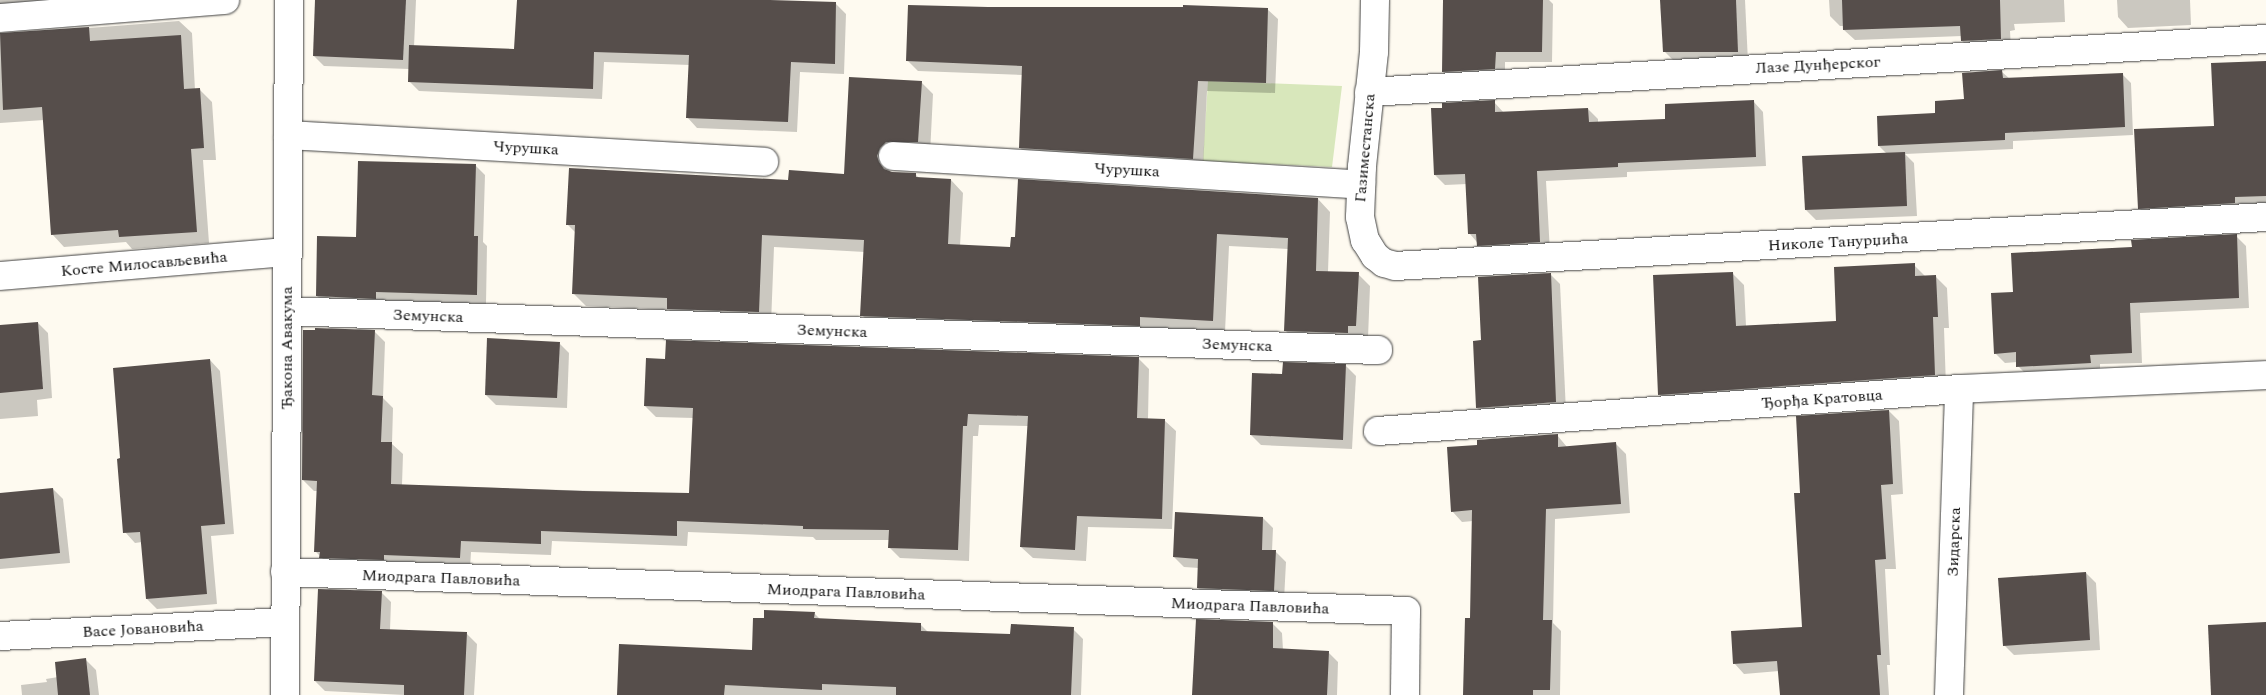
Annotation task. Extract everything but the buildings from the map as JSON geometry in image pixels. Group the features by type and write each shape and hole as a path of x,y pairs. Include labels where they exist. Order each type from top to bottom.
{"street":[{"path":"0,18 225,0"},
{"name":"Ђакона Авакума","path":"285,695 289,0"},
{"name":"Газиместанска","path":"1375,0 1374,52 1361,185 1360,217 1365,240 1375,256 1384,263 1410,267"},
{"name":"Лазе Дунђерског","path":"1370,92 2266,39"},
{"name":"Чурушка","path":"288,134 764,162"},
{"name":"Чурушка","path":"893,156 1361,185"},
{"name":"Николе Танурџића","path":"1410,267 2266,217"},
{"name":"Косте Милосављевића","path":"0,276 287,252"},
{"name":"Земунска","path":"287,311 1378,350"},
{"name":"Ђорђа Кратовца","path":"1378,430 1959,389 2266,375"},
{"name":"Зидарска","path":"1948,695 1959,389"},
{"name":"Миодрага Павловића","path":"285,572 1406,611 1405,695"},
{"name":"Васе Јовановића","path":"0,636 285,622"}],"green space":[{"path":"1208,81 1342,86 1332,167 1203,161"}]}
